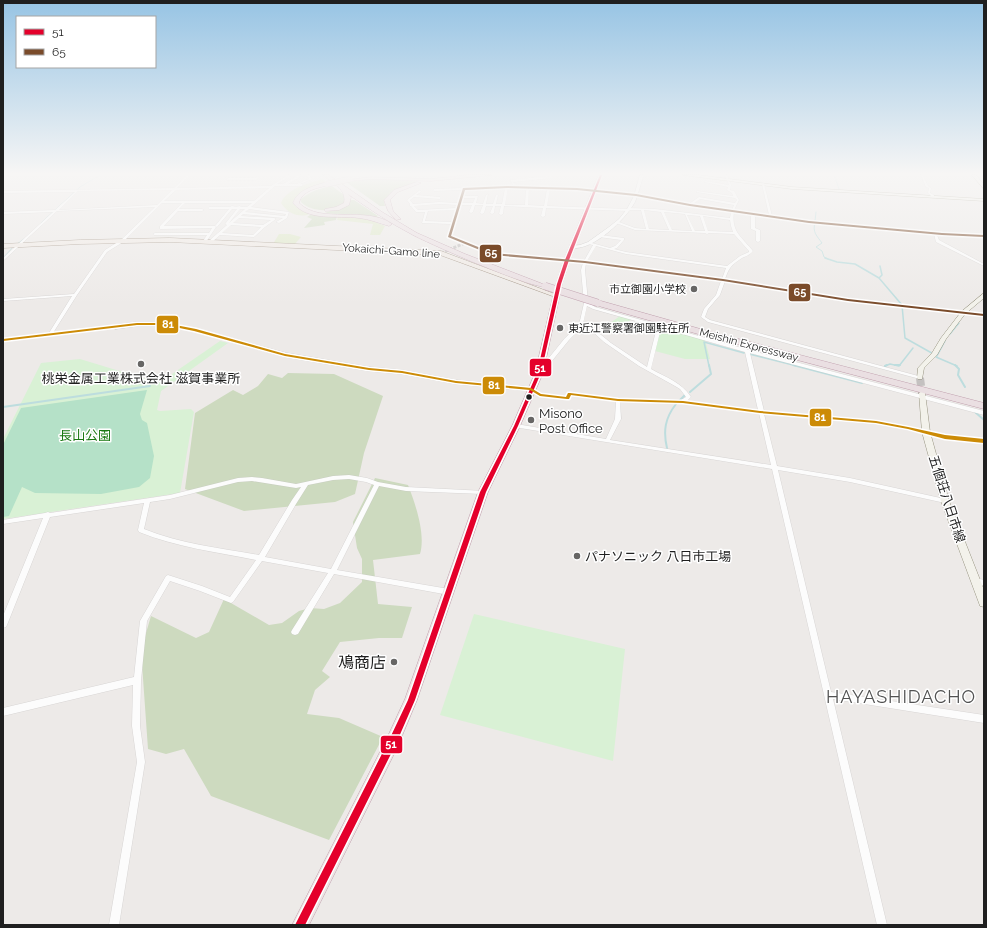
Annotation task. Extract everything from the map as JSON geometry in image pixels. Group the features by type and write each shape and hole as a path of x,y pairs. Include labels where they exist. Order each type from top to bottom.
{"highway":[{"path":"366,218 379,221 462,256"},
{"name":"Meishin Expressway","path":"389,218 397,224 462,256 598,301 694,330 984,406"},
{"path":"300,925 392,743 411,700 483,492 516,426 539,372 567,260 584,218"},
{"name":"Meishin Expressway","path":"398,219 469,253 546,284"},
{"name":"Meishin Expressway","path":"598,301 984,401"}],"main road":[{"name":"Yokaichi-Gamo line","path":"3,246 170,240 441,253 557,296"},
{"path":"920,378 922,368 935,354 943,338 963,313 984,295"},
{"name":"五個荘八日市線","path":"922,395 926,432 945,501 980,582 984,603"}],"street":[{"path":"3,260 47,218"},
{"path":"50,335 75,295 106,251 122,241 145,218"},
{"path":"170,218 155,234 210,234"},
{"path":"205,241 215,226 222,220 235,218"},
{"path":"211,241 237,218"},
{"path":"219,234 254,236 274,219 248,218"},
{"path":"278,222 284,218"},
{"path":"424,218 422,222 453,223"},
{"path":"455,218 449,236 492,254 585,262 723,280 848,300 984,315"},
{"path":"573,247 580,248 589,243 618,223 622,218"},
{"path":"644,218 648,230"},
{"path":"665,218 671,231"},
{"path":"688,218 694,232"},
{"path":"702,218 707,233"},
{"path":"725,218 732,219 736,233 748,247 750,254 741,257 728,267 718,295 706,309 703,317 708,321 920,378"},
{"path":"753,218 753,229 758,230 758,241"},
{"path":"784,218 934,233 984,236"},
{"path":"228,225 230,219"},
{"path":"618,223 635,229 736,233"},
{"path":"161,227 228,225 264,226"},
{"path":"934,233 937,241 984,265"},
{"path":"170,240 176,234"},
{"path":"600,236 623,239 616,248 610,249"},
{"path":"589,243 626,253 728,267"},
{"path":"539,372 581,325 586,303 583,270 585,262 595,245"},
{"path":"3,300 75,295"},
{"path":"586,303 594,308 747,352 922,395 984,413"},
{"path":"3,340 136,324 166,324 195,330 285,355 402,372 456,382 531,389 540,395 567,398 570,394 618,400 682,402 760,412 876,422 926,432 945,438 984,441"},
{"path":"581,325 590,327 608,343 649,370 679,385 685,390 689,397 682,402"},
{"path":"649,370 659,327"},
{"path":"747,352 882,925"},
{"path":"607,441 618,419 618,400"},
{"path":"516,426 850,480 945,501"},
{"path":"3,522 48,514 170,497 238,480 262,480 296,486 333,478 349,478 367,480 377,484 406,489 483,492"},
{"path":"114,925 141,762 136,726 137,680 144,621 168,578 202,588 231,600 260,559 294,502 308,483"},
{"path":"295,632 333,571 377,484"},
{"path":"148,500 141,530 149,534 192,545 260,559 449,592"},
{"path":"3,625 48,514"},
{"path":"3,712 137,680"},
{"path":"828,695 984,719"}],"green space":[{"path":"310,218 336,218 336,220 324,222 325,225 304,228 312,219"},
{"path":"337,218 367,218 385,226 380,235 370,235 373,224 337,220"},
{"path":"279,234 290,234 301,237 294,245 273,244"},
{"path":"620,316 632,319 613,333 603,328"},
{"path":"659,327 705,340 710,359 685,359 655,351"},
{"name":"長山公園","path":"220,341 228,343 161,391 157,410 191,409 194,412 180,493 3,519 3,439 41,363 80,359 159,383"},
{"path":"288,373 334,374 383,396 364,453 355,494 335,502 244,511 185,489 195,413 233,390 243,395 258,386 268,374 282,378"},
{"path":"147,390 140,414 142,420 147,423 154,456 150,478 139,487 101,494 35,493 22,487 9,516 3,517 3,445 21,408"},
{"path":"375,478 408,485 421,528 422,537 420,554 373,560 378,604 412,607 402,638 379,638 340,642 322,671 330,677 315,690 307,714 339,718 383,737 329,840 211,796 184,749 166,754 148,749 141,650 151,616 196,638 209,632 224,599 269,625 282,623 299,611 310,608 324,609 340,603 362,582 362,559 357,548 353,522"},
{"path":"474,614 625,649 613,761 440,715"}],"waterway":[{"path":"41,223 46,218"},
{"path":"815,223 815,231 822,243 816,247 822,251 824,257 828,259"},
{"path":"17,244 24,239"},
{"path":"3,258 13,247"},
{"path":"828,259 837,262 855,264 879,278"},
{"path":"879,278 882,275 880,266"},
{"path":"879,278 902,305 905,338 937,356"},
{"path":"950,334 959,323"},
{"path":"937,356 945,341"},
{"path":"709,366 704,342 744,353"},
{"path":"900,365 913,348"},
{"path":"749,354 793,365"},
{"path":"937,356 936,357 955,365"},
{"path":"887,365 885,366 890,364 900,365"},
{"path":"690,392 711,374 709,365"},
{"path":"793,365 797,366"},
{"path":"793,365 862,383"},
{"path":"895,365 900,365"},
{"path":"955,365 959,369 958,375 965,387"},
{"path":"3,407 150,386"},
{"path":"679,401 686,394"},
{"path":"667,448 665,436 667,420 676,404"},
{"path":"975,412 984,420"}],"tunnel":[{"path":"441,253 465,243"},
{"path":"920,378 922,393"}],"transit line":[{"name":"65","path":"455,218 449,236 492,254 585,262 723,280 848,300 984,315"},
{"name":"51","path":"300,925 392,743 411,700 483,492 516,426 539,373 559,284 584,218"},
{"name":"65","path":"783,218 942,234 984,236"},
{"name":"81","path":"3,340 137,324 165,324 195,330 285,355 369,369 402,372 456,382 531,389 540,395 567,398 570,394 618,400 683,402 760,412 876,422 945,437 984,441"}],"place":[{"name":"市立御園小学校","path":"694,289"},
{"name":"東近江警察署御園駐在所","path":"560,328"},
{"name":"桃栄金属工業株式会社 滋賀事業所","path":"141,364"},
{"name":"Misono Post Office","path":"531,420"},
{"name":"パナソニック 八日市工場","path":"577,556"},
{"name":"鳰商店","path":"394,662"}],"district":[{"name":"HAYASHIDACHO","path":"901,696"}]}
